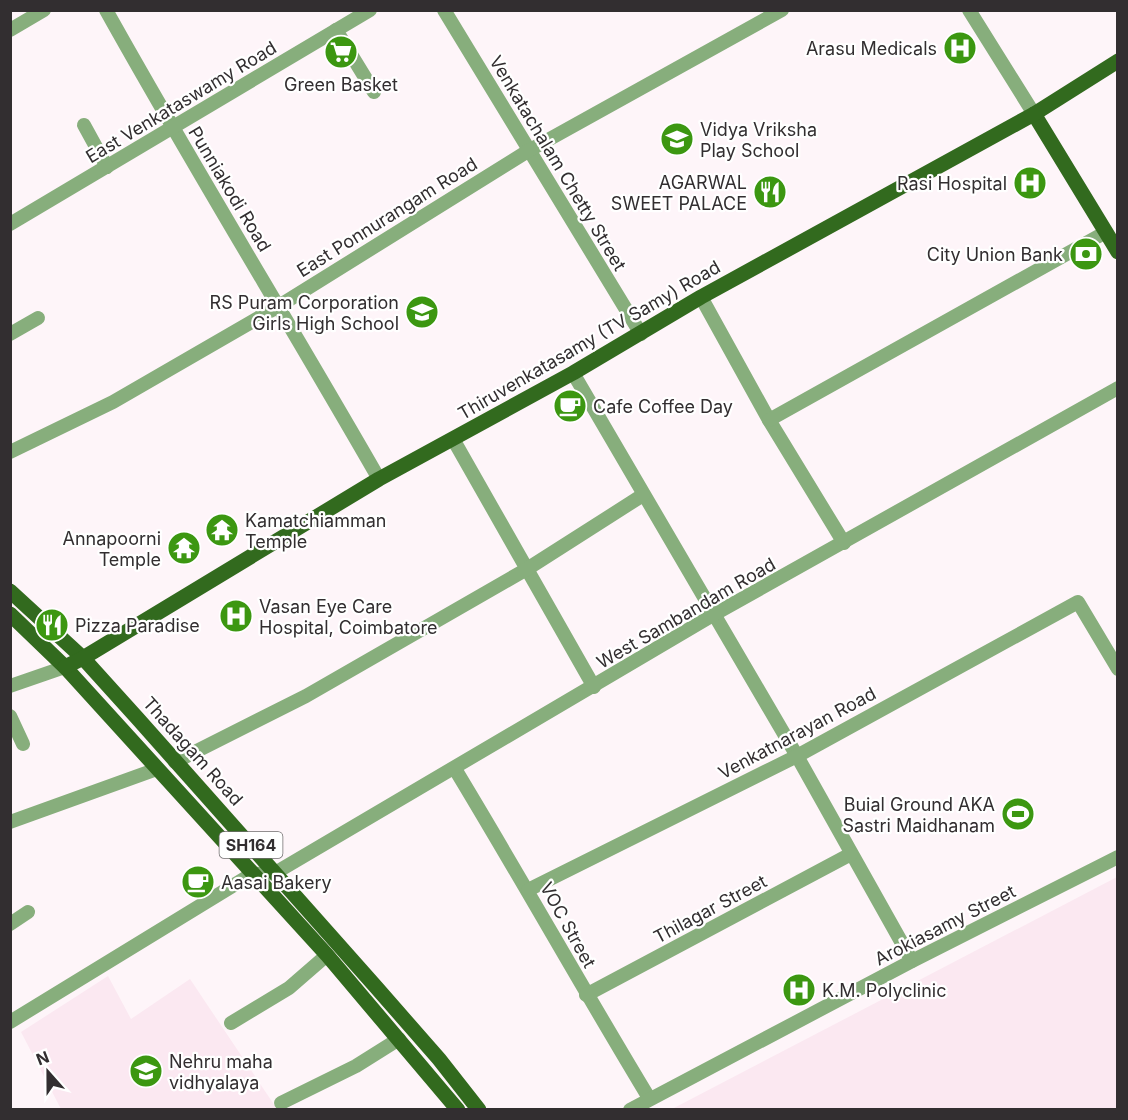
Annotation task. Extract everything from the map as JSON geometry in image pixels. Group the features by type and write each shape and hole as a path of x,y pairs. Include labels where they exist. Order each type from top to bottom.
{"main road":[{"name":"Thiruvenkatasamy (TV Samy) Road","path":"65,667 379,479 573,373 701,297 1034,114 1118,61"},
{"path":"1034,114 1118,252"},
{"name":"Thadagam Road","path":"10,591 83,658 439,1059 480,1110"},
{"name":"SH164","path":"10,614 65,667 327,955 458,1110"}],"street":[{"path":"10,30 44,10"},
{"name":"Punniakodi Road","path":"106,10 171,128 279,306 379,479"},
{"name":"East Venkataswamy Road","path":"10,224 370,10"},
{"name":"Venkatachalam Chetty Street","path":"444,10 641,334"},
{"name":"East Ponnurangam Road","path":"10,452 113,402 279,306 528,151 782,10"},
{"path":"969,10 1034,114"},
{"path":"336,30 374,92"},
{"path":"84,125 107,166"},
{"path":"769,420 1106,232"},
{"path":"701,297 769,420 844,543"},
{"path":"10,334 38,318"},
{"path":"573,373 796,756 912,961"},
{"name":"West Sambandam Road","path":"275,873 713,615 1118,388"},
{"path":"453,439 594,687"},
{"path":"175,762 306,696 527,569 643,495"},
{"name":"Venkatnarayan Road","path":"528,890 796,756 1078,602 1118,669"},
{"path":"10,686 65,667"},
{"path":"10,716 23,744"},
{"path":"10,822 158,769"},
{"name":"VOC Street","path":"455,769 528,890 586,995 649,1098"},
{"name":"Thilagar Street","path":"586,995 850,854"},
{"name":"Arokiasamy Street","path":"630,1110 912,961 1118,857"},
{"path":"13,1015 252,874 275,873"},
{"path":"10,924 28,912"},
{"path":"231,1023 289,988 327,955"},
{"path":"281,1103 356,1065 399,1039"}],"shaded area":[{"path":"1117,877 1117,1109 672,1109"},
{"name":"Nehru maha vidhyalaya","path":"108,976 131,1019 190,979 277,1109 61,1109 21,1032"}],"place":[{"name":"Arasu Medicals","path":"960,48"},
{"name":"Green Basket","path":"341,52"},
{"name":"Vidya Vriksha Play School","path":"677,139"},
{"name":"Rasi Hospital","path":"1030,183"},
{"name":"AGARWAL SWEET PALACE","path":"770,192"},
{"name":"City Union Bank","path":"1086,254"},
{"name":"RS Puram Corporation Girls High School","path":"422,312"},
{"name":"Cafe Coffee Day","path":"570,406"},
{"name":"Kamatchiamman Temple","path":"222,530"},
{"name":"Annapoorni Temple","path":"184,548"},
{"name":"Vasan Eye Care Hospital, Coimbatore","path":"236,616"},
{"name":"Pizza Paradise","path":"52,625"},
{"name":"Buial Ground AKA Sastri Maidhanam","path":"1018,814"},
{"name":"Aasai Bakery","path":"198,882"},
{"name":"K.M. Polyclinic","path":"799,990"},
{"name":"Nehru maha vidhyalaya","path":"146,1071"}]}
